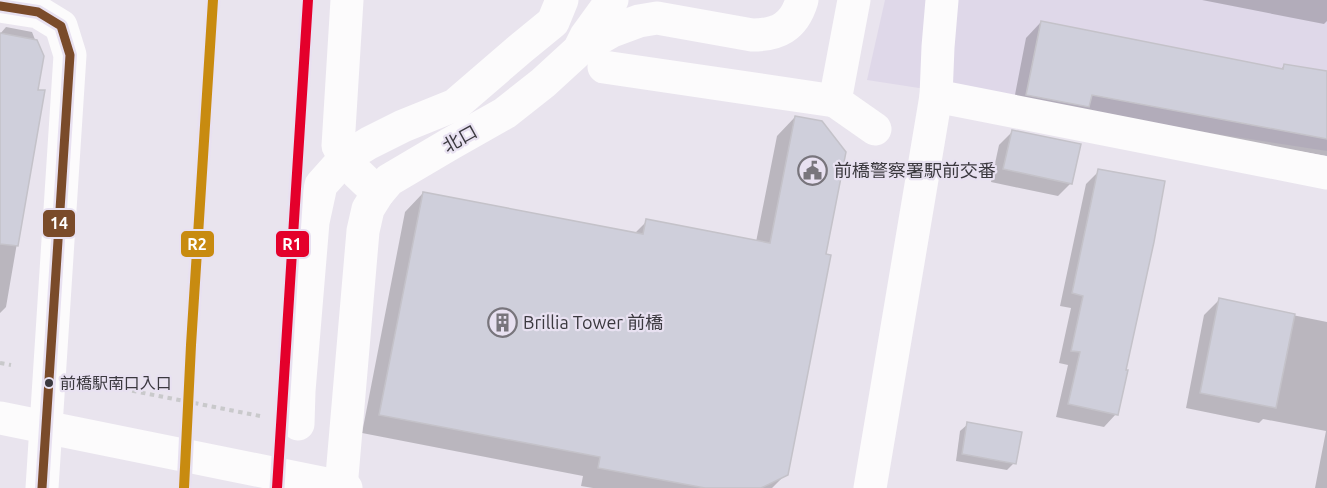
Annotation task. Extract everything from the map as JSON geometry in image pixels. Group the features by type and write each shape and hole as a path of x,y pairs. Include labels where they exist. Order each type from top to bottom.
{"street":[{"path":"347,0 338,146 357,173 378,193"},
{"path":"298,424 313,222 321,185 346,158 369,143 403,126 455,105 512,56 572,35 586,36 612,0"},
{"name":"北口","path":"343,488 363,231 368,209 390,180 505,113 543,83 572,35 612,31 639,21 657,18 752,35 764,35 777,32 794,19 802,0"},
{"path":"835,101 854,0"},
{"path":"870,488 936,96 942,0"},
{"path":"0,6 38,12 61,27 70,55 42,488"},
{"path":"572,35 835,101 875,129"},
{"path":"936,96 1327,173"},
{"path":"0,418 343,488"}],"path":[{"path":"82,381 298,424"}],"shaded area":[{"path":"885,0 1327,0 1327,151 867,80"}],"building":[{"path":"1041,21 1283,69 1284,64 1327,71 1327,139 1092,95 1089,107 1026,95"},
{"path":"0,33 37,40 44,56 38,90 45,90 18,246 0,244"},
{"path":"795,116 822,121 846,152 826,254 831,255 788,475 761,488 705,488 598,468 600,457 379,415 423,192 643,234 646,219 770,243"},
{"path":"1012,130 1081,144 1072,184 1003,169"},
{"path":"1098,169 1165,181 1118,415 1068,404 1080,352 1071,351 1083,296 1072,293"},
{"path":"1219,298 1295,314 1276,408 1200,393"},
{"path":"967,422 1022,432 1016,464 962,454"}],"transit line":[{"name":"R2","path":"184,488 213,0"},
{"name":"R1","path":"277,488 308,0"},
{"name":"14","path":"0,6 38,12 61,26 70,55 42,488"}],"place":[{"name":"前橋警察署駅前交番","path":"813,171"},
{"name":"Brillia Tower 前橋","path":"502,323"},
{"name":"前橋駅南口入口","path":"49,383"}]}
